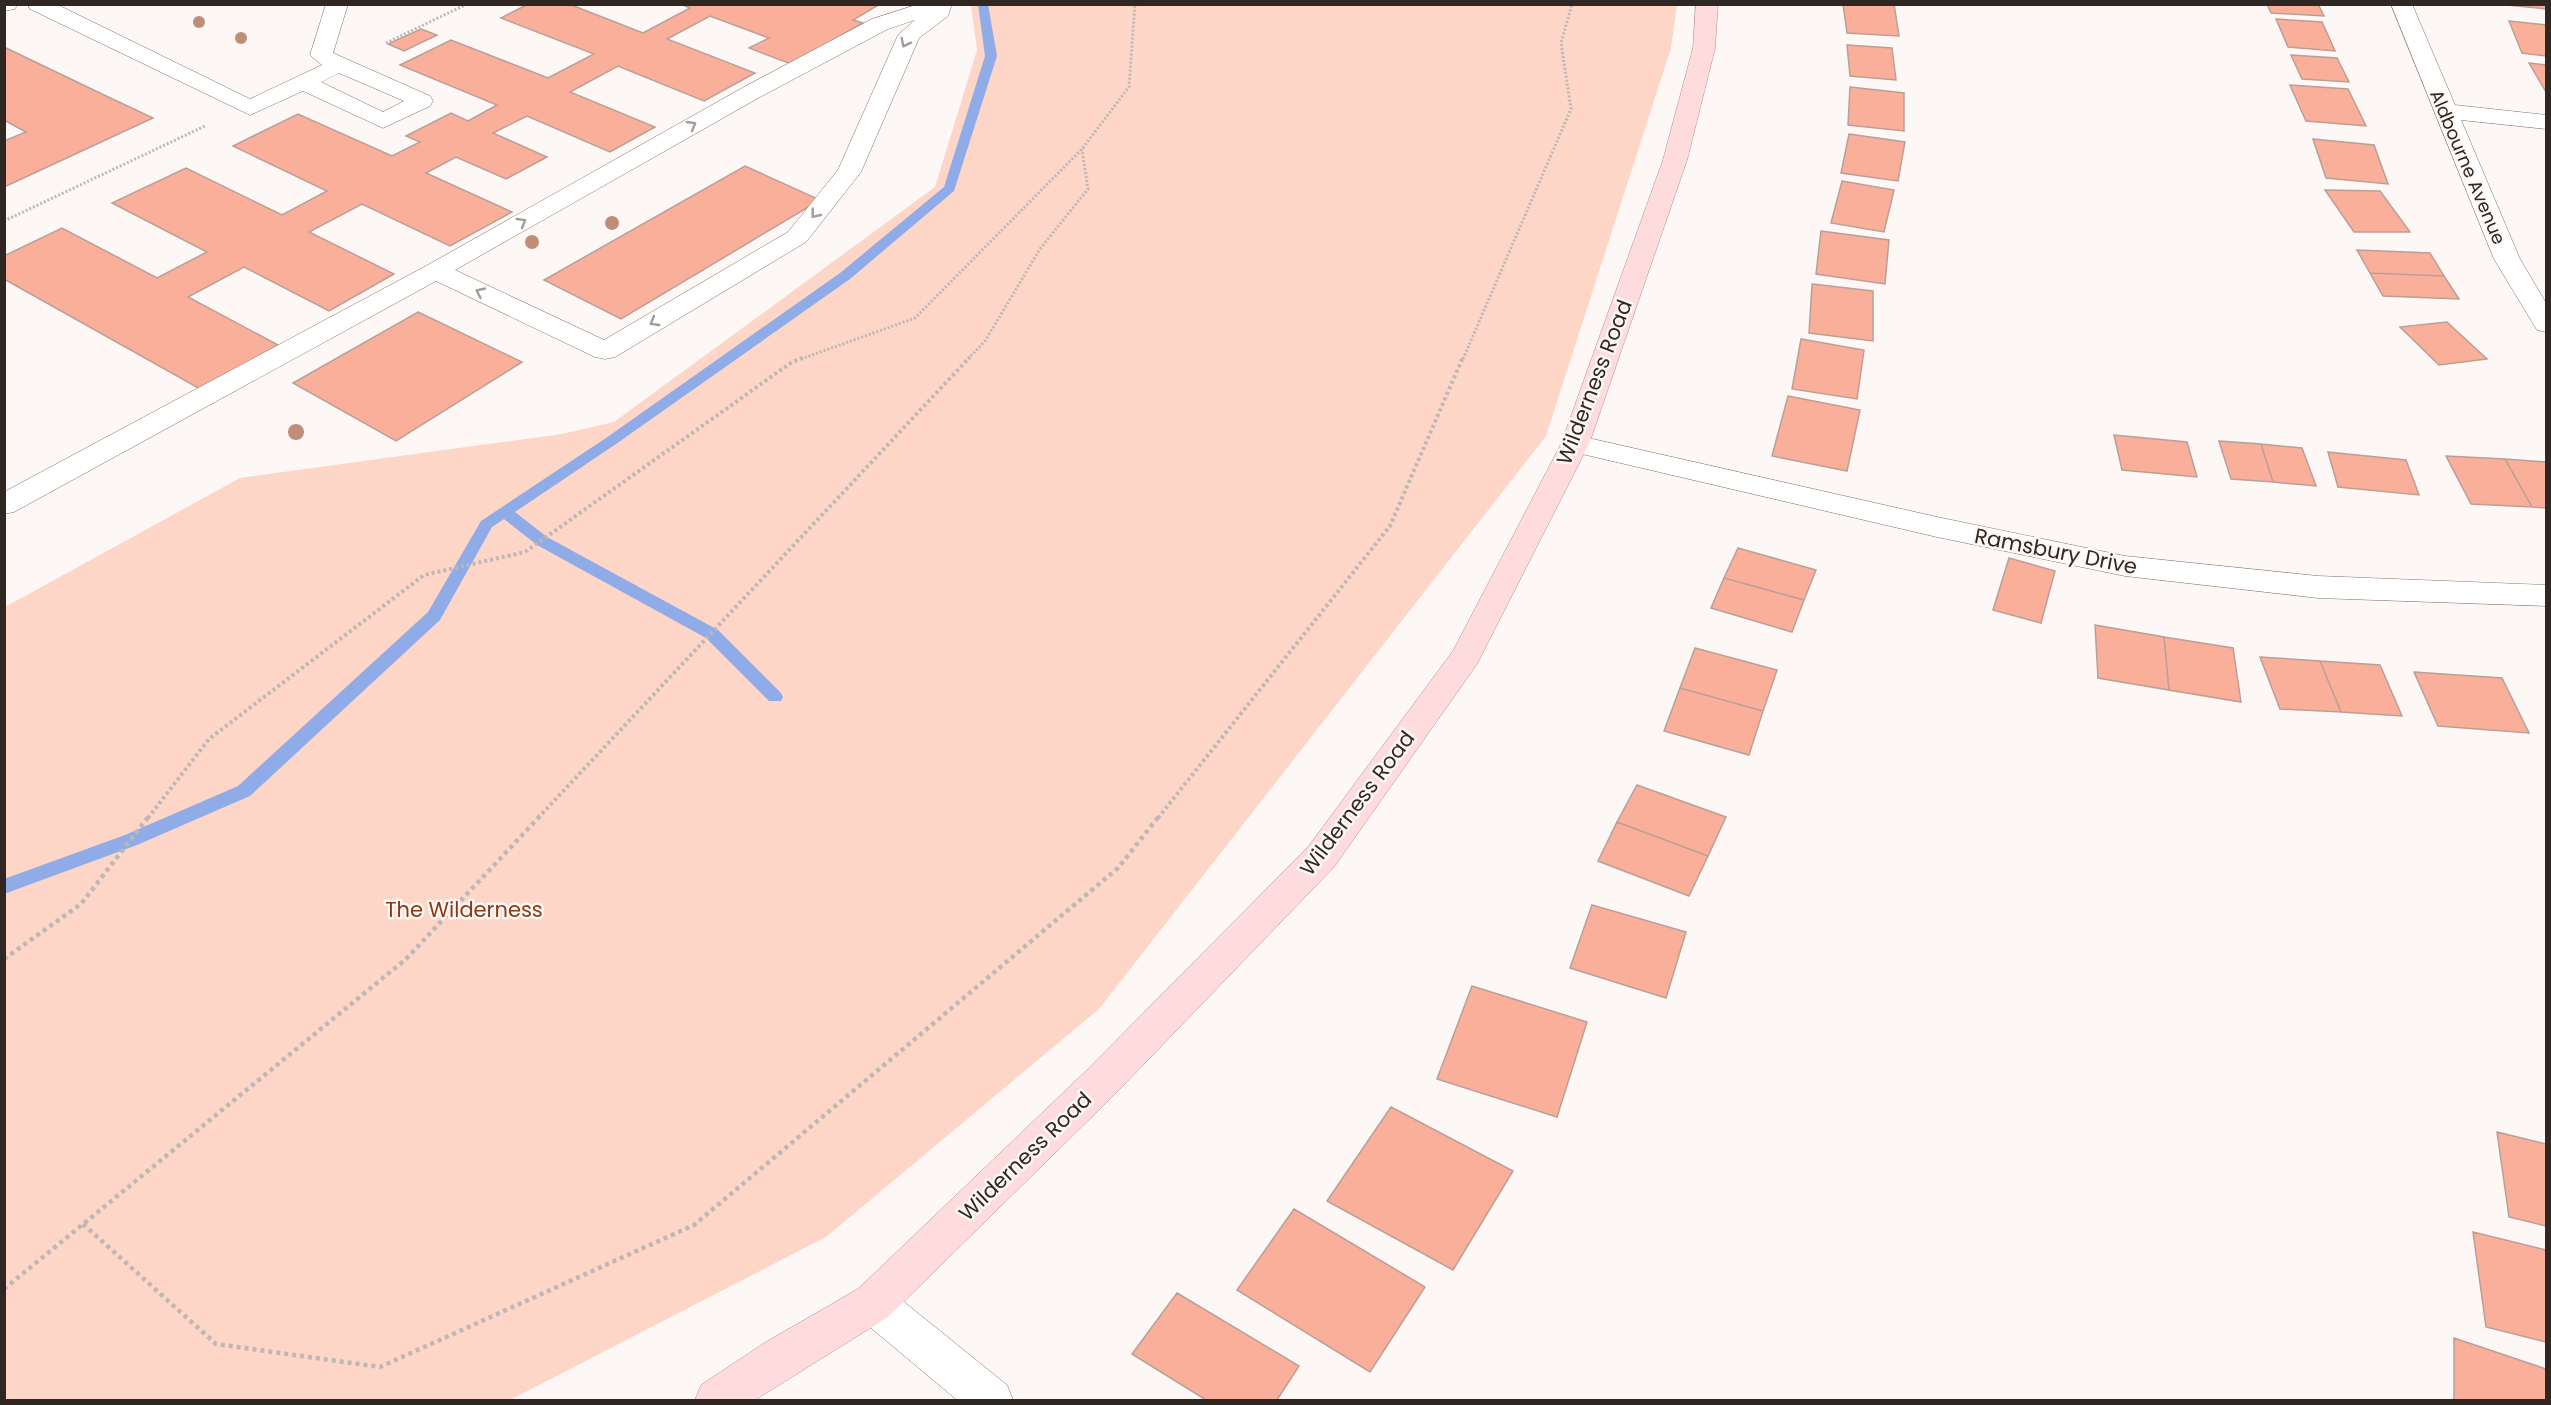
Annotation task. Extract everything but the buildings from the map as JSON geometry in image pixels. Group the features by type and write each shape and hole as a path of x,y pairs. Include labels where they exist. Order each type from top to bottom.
{"main road":[{"name":"Wilderness Road","path":"717,1401 782,1357 873,1303 1102,1081 1321,856 1466,656 1575,444 1675,160 1704,48 1707,4"}],"street":[{"path":"38,4 250,108 339,65"},
{"path":"303,82 383,121 422,101 321,55 337,4"},
{"path":"4,505 435,271 752,92 851,39 880,24 942,4"},
{"path":"435,271 605,351 797,237 849,172 909,35 948,4"},
{"name":"Aldbourne Avenue","path":"2401,4 2507,259 2547,324"},
{"path":"2445,111 2547,122"},
{"name":"Ramsbury Drive","path":"1575,444 1937,527 2125,566 2318,587 2547,596"},
{"path":"873,1303 991,1401"}],"path":[{"path":"339,65 467,4"},
{"path":"4,959 81,904 209,739 423,575 525,552 792,362 915,318 1082,149 1129,87 1136,4"},
{"path":"83,1224 216,1344 380,1367 694,1225 1118,868 1390,526 1571,108 1561,43 1572,4"},
{"path":"4,221 191,132 250,108"},
{"path":"4,1289 406,959 795,547 985,341 1040,249 1088,189 1082,149"}],"green space":[{"name":"The Wilderness","path":"971,5 1677,5 1671,48 1546,436 1099,1009 826,1237 510,1400 5,1400 5,607 240,478 562,434 614,422 935,187 977,50"}],"waterway":[{"path":"4,887 131,840 244,791 434,616 486,524 611,441 845,276 950,188 991,56 983,4"},
{"path":"505,512 542,541 712,634 775,697"}]}
